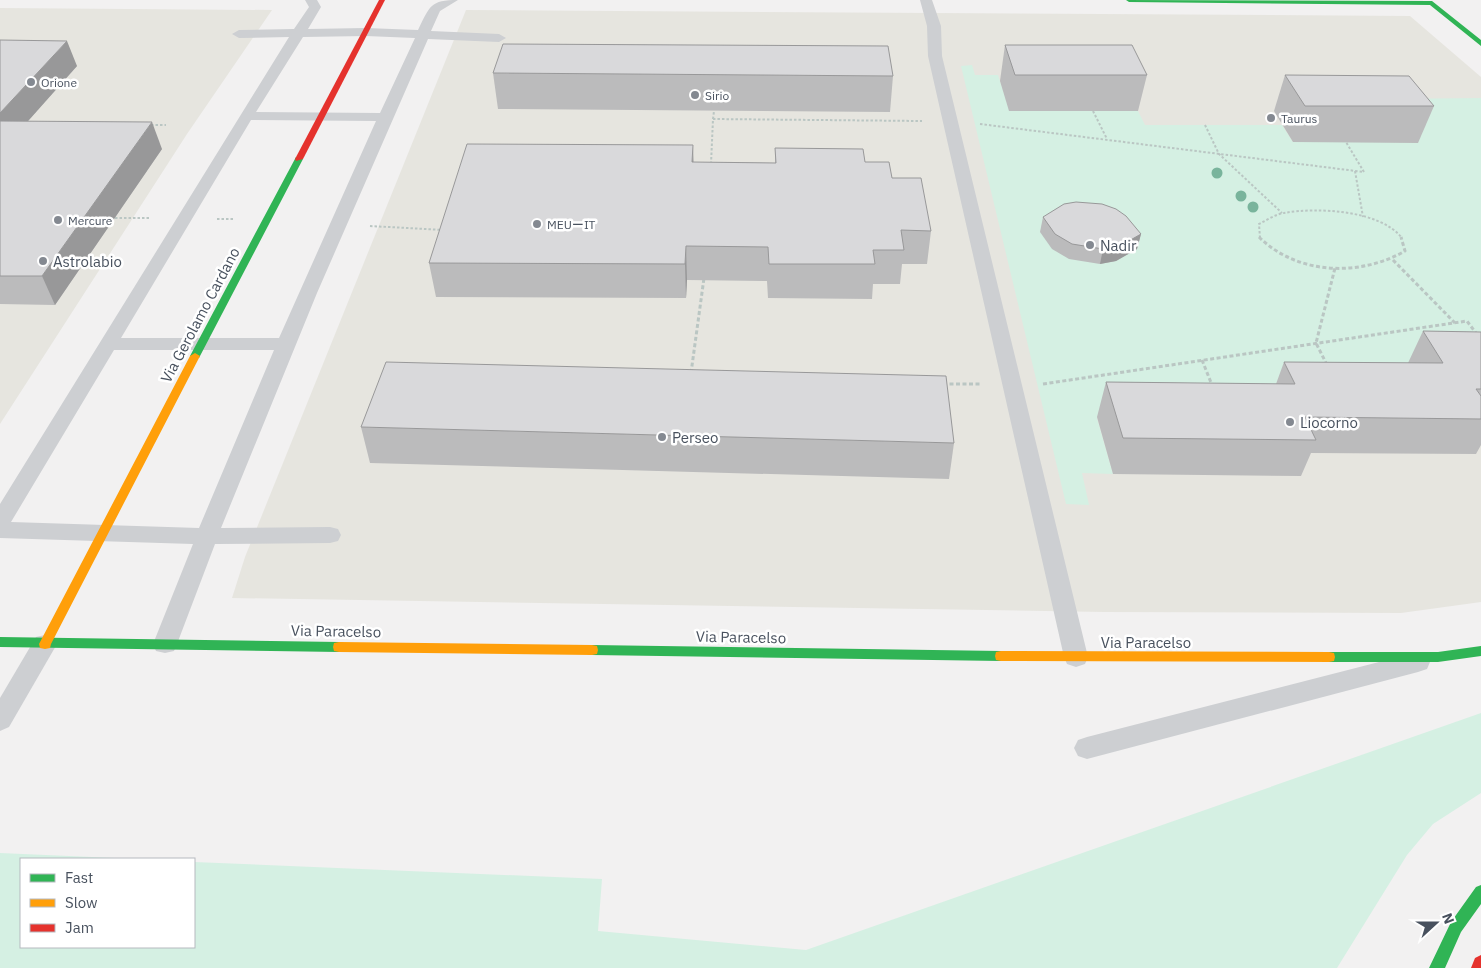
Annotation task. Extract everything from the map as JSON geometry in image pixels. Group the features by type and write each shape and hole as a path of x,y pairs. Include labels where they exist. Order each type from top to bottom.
{"main road":[{"name":"Via Gerolamo Cardano","path":"44,644 382,0"},
{"path":"1129,0 1430,2 1481,44"},
{"name":"Via Paracelso","path":"0,642 1076,657 1438,657 1481,651"},
{"path":"1437,968 1456,927 1481,892"},
{"path":"1479,968 1481,963"}],"lane":[{"path":"0,522 246,116 315,7 311,0"},
{"path":"165,644 206,536 286,344 386,117 435,8 452,0"},
{"path":"926,0 934,26 936,56 950,121 1076,657"},
{"path":"239,34 366,32 499,38"},
{"path":"246,116 386,117"},
{"path":"109,344 286,344"},
{"path":"0,530 206,536 330,535"},
{"path":"0,720 44,644"},
{"path":"1086,748 1438,657"}],"path":[{"path":"710,166 714,110"},
{"path":"1094,111 1108,140"},
{"path":"713,120 950,121 1364,172 1346,142"},
{"path":"146,125 166,125"},
{"path":"1205,125 1219,154 1282,213"},
{"path":"1355,171 1363,217"},
{"path":"1316,210 1363,217 1397,228 1406,243 1405,251 1393,260 1369,268 1335,268 1305,262 1277,252 1259,237 1259,224 1282,213 1316,210"},
{"path":"1393,260 1455,323"},
{"path":"1328,367 1316,343 1335,268"},
{"path":"1202,360 1215,394"}],"shaded area":[{"path":"0,8 272,10 187,134 0,424"},
{"path":"466,10 1410,16 1481,77 1481,602 1401,613 1104,612 232,598 245,557"}],"green space":[{"path":"972,65 975,75 998,75 1010,111 1138,111 1145,125 1282,125 1293,142 1387,99 1481,98 1481,367 1097,418 1113,474 1082,473 1089,505 1066,504 961,66"},
{"path":"1481,713 1481,793 1433,824 1407,855 1337,968 0,968 0,853 115,858 20,858 20,948 195,948 195,862 602,879 598,931 806,950"}],"building":[{"path":"0,40 67,41 0,113"},
{"path":"503,44 888,46 893,76 493,73"},
{"path":"1005,45 1132,45 1147,75 1015,75"},
{"path":"1285,75 1409,76 1434,106 1305,106"},
{"name":"Astrolabio","path":"0,121 152,122 42,276 0,276"},
{"path":"467,144 693,145 692,162 776,163 775,148 863,149 865,162 889,162 892,178 921,178 931,231 901,230 904,250 873,250 875,264 769,264 768,247 686,246 685,264 429,263"},
{"path":"1076,202 1102,204 1116,209 1126,216 1141,234 1120,246 1103,249 1072,244 1055,234 1043,217 1064,204"},
{"path":"1423,331 1481,332 1481,389 1476,389 1481,396 1481,419 1305,417 1316,440 1123,438 1106,382 1295,384 1284,362 1443,363"},
{"path":"386,362 946,376 954,443 361,427"}],"traffic: fast":[{"path":"1129,0 1432,3 1481,44"},
{"path":"195,356 299,159"},
{"path":"0,642 339,647"},
{"path":"592,650 1001,656"},
{"path":"1329,657 1438,657 1481,651"},
{"path":"1437,968 1456,927 1481,892"}],"traffic: slow":[{"path":"45,644 195,356"},
{"path":"339,647 592,650"},
{"path":"1001,656 1329,657"}],"traffic: jam":[{"path":"299,159 382,0"},
{"path":"1479,968 1481,963"}],"place":[{"name":"Orione","path":"31,82"},
{"name":"Sirio","path":"695,95"},
{"name":"Taurus","path":"1271,118"},
{"name":"Mercure","path":"58,220"},
{"name":"MEUーIT","path":"537,224"},
{"name":"Nadir","path":"1090,245"},
{"name":"Astrolabio","path":"43,261"},
{"name":"Liocorno","path":"1290,422"},
{"name":"Perseo","path":"662,437"}]}
